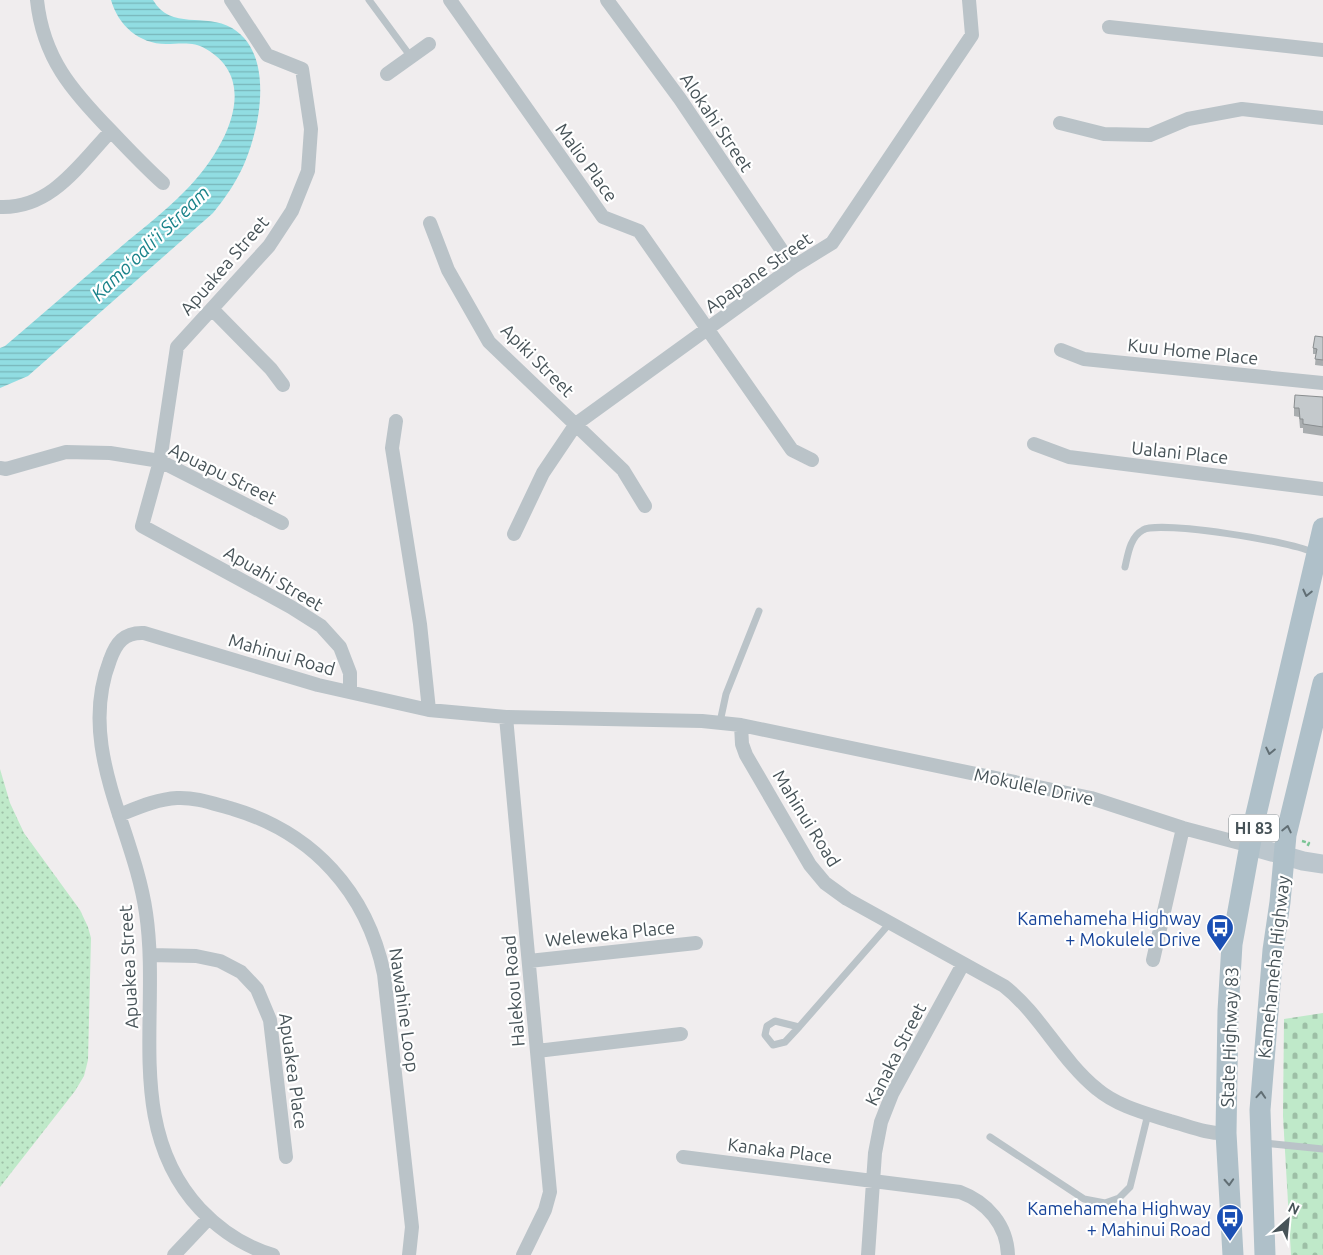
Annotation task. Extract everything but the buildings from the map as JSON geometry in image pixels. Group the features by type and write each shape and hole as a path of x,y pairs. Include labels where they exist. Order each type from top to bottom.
{"main road":[{"name":"State Highway 83","path":"1233,1255 1226,1133 1228,1011 1232,944 1242,880 1251,846 1279,710 1323,528"},
{"name":"Kamehameha Highway","path":"1265,1255 1261,1192 1262,1143 1260,1110 1266,1019 1286,835 1323,683"},
{"path":"1226,1133 1262,1143"}],"street":[{"path":"37,0 47,46 55,64 81,100 163,182"},
{"name":"Apuakea Street","path":"142,526 160,461 177,347 269,246 292,211 308,171 312,129 302,69 267,55 231,0"},
{"name":"Malio Place","path":"450,0 603,217 639,231 792,450 812,460"},
{"name":"Alokahi Street","path":"607,0 680,99 792,267"},
{"name":"Apapane Street","path":"514,534 543,473 576,424 792,267 832,243 972,35 969,0"},
{"path":"1109,27 1323,50"},
{"path":"387,74 429,44"},
{"path":"1060,123 1104,134 1150,135 1188,119 1242,110 1323,118"},
{"path":"0,207 31,204 50,194 111,131"},
{"name":"Apiki Street","path":"430,223 448,270 489,342 623,470 645,506"},
{"path":"212,309 271,369 283,385"},
{"name":"Kuu Home Place","path":"1061,350 1084,359 1323,383"},
{"path":"396,421 392,448 420,624 429,710"},
{"name":"Ualani Place","path":"1034,444 1068,457 1323,489"},
{"name":"Apuapu Street","path":"0,468 6,469 66,452 110,453 160,461 282,523"},
{"name":"Apuahi Street","path":"142,526 291,607 321,626 340,647 350,673 350,692"},
{"name":"Mahinui Road","path":"126,636 144,634 243,664 429,710 506,717 720,722 741,725 742,744 746,755 810,865 836,892 1013,993 1096,1088 1115,1101 1148,1114 1214,1133 1226,1133"},
{"name":"Apuakea Street","path":"126,636 115,647 106,670 100,720 102,755 143,893 150,955 151,1093 155,1126 174,1174 193,1201 209,1218 234,1237 273,1255"},
{"name":"Halekou Road","path":"506,717 550,1192 545,1210 523,1255"},
{"name":"Mokulele Drive","path":"741,725 1072,794 1125,808 1183,828 1284,856 1323,864"},
{"name":"Nawahine Loop","path":"119,815 157,801 176,798 205,801 246,813 278,826 306,845 332,868 353,895 372,933 384,974 412,1227 409,1255"},
{"path":"1153,960 1183,828"},
{"name":"Weleweka Place","path":"528,961 696,943"},
{"name":"Apuakea Place","path":"150,955 196,956 220,961 241,972 257,989 270,1020 286,1157"},
{"name":"Kanaka Street","path":"868,1255 878,1136 886,1108 963,964"},
{"path":"537,1051 681,1034"},
{"name":"Kanaka Place","path":"683,1157 950,1190 970,1196 987,1208 1000,1224 1008,1255"},
{"path":"174,1255 209,1218"}],"lane":[{"path":"369,0 411,57"},
{"path":"1125,567 1134,538 1144,529 1159,527 1190,528 1291,545 1316,554"},
{"path":"720,722 726,694 759,611"},
{"path":"799,1027 775,1021 767,1026 765,1035 773,1045 782,1045 799,1027 890,923"},
{"path":"990,1137 1084,1198 1105,1203 1119,1198 1130,1187 1148,1114"},
{"path":"1262,1143 1323,1149"}],"green space":[{"path":"0,769 10,803 24,833 80,910 91,938 88,1060 84,1076 75,1091 0,1187"},
{"path":"1323,1013 1323,1255 1291,1255 1283,1116 1284,1019"}],"water":[{"name":"Kamoʻoaliʻi Stream","path":"111,0 153,0 160,9 169,15 189,20 222,23 232,28 245,39 254,54 259,71 260,90 256,129 245,162 235,182 213,213 28,376 0,388 0,348 5,346 176,200 199,176 212,158 231,120 235,100 233,81 223,63 201,46 156,43 139,37 124,25"}],"place":[{"name":"Kamehameha Highway + Mokulele Drive","path":"1220,952"},
{"name":"Kamehameha Highway + Mahinui Road","path":"1230,1242"}]}
